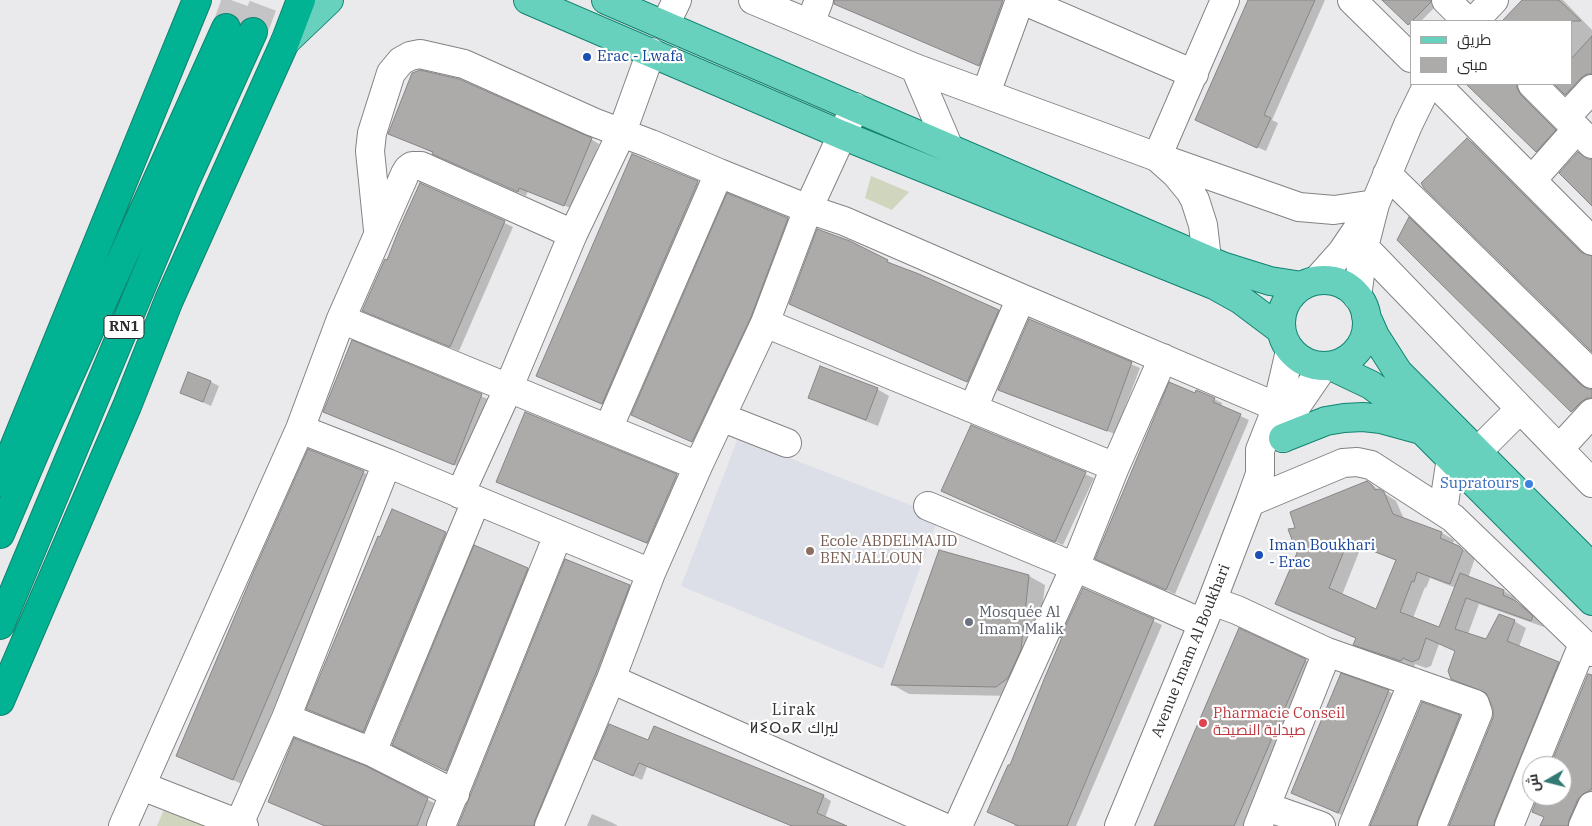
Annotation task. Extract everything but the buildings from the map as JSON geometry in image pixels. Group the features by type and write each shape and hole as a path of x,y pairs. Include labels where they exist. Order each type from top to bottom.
{"highway":[{"path":"0,701 127,406 170,300 285,42 301,0"},
{"path":"0,482 195,2"},
{"name":"RN1","path":"0,534 40,438 226,28"},
{"name":"RN1","path":"0,625 185,182 253,32"}],"main road":[{"path":"285,42 329,0"},
{"path":"528,0 842,135 1214,285 1241,300 1286,340 1298,358 1308,364 1327,367 1358,378 1384,393 1423,431 1464,455 1592,567"},
{"path":"606,0 1207,259 1253,277 1286,284 1328,280 1349,288 1362,306 1379,342 1398,372 1464,455 1592,600"},
{"path":"1286,340 1281,319 1283,308 1289,298 1310,283"},
{"path":"1327,367 1346,360 1359,348 1364,339 1362,306"},
{"path":"1283,438 1326,421 1363,417 1381,419 1423,431"}],"street":[{"path":"665,25 677,0"},
{"path":"753,0 814,12 915,68 1299,207 1334,210 1375,204"},
{"path":"986,94 1021,0 1194,74"},
{"path":"1352,0 1410,57"},
{"path":"1446,0 1466,20"},
{"path":"1475,20 1494,0"},
{"path":"1156,156 1194,74 1219,3"},
{"path":"372,752 508,389 573,234 622,132 651,52"},
{"path":"378,235 370,151 372,132 391,73 401,61 410,56 420,54 464,64 593,122 622,132 808,209 844,221 1277,407"},
{"path":"915,68 949,148"},
{"path":"1362,306 1364,248 1375,204 1386,174 1428,85"},
{"path":"1437,85 1532,180 1588,230"},
{"path":"1533,85 1578,130"},
{"path":"1532,180 1578,130 1592,89"},
{"path":"549,826 611,679 652,572 698,466 765,323 808,209 855,107"},
{"path":"1156,156 1176,174 1195,200 1203,226 1207,259"},
{"path":"123,826 300,429 341,319 405,174 412,166 416,165 573,234"},
{"path":"608,429 719,173"},
{"path":"1386,174 1592,374"},
{"path":"1310,283 1342,252 1375,204"},
{"path":"1364,248 1592,484"},
{"path":"973,408 1021,298"},
{"path":"341,319 698,466"},
{"path":"765,323 1115,467"},
{"name":"Avenue Imam Al Boukhari","path":"1119,826 1207,612 1260,474 1260,450 1277,407 1286,340"},
{"path":"958,826 1075,567 1115,467 1163,358"},
{"name":"Avenue Imam Al Boukhari","path":"1260,474 1275,456 1297,405 1327,367"},
{"path":"1443,510 1464,455 1520,409"},
{"path":"1559,449 1592,413"},
{"path":"721,417 787,443"},
{"path":"300,429 652,572"},
{"path":"1250,502 1337,465 1357,462 1371,465 1419,497 1443,510 1464,527 1588,648 1538,756"},
{"path":"142,786 242,825 387,463"},
{"path":"928,506 1075,567 1207,612 1237,610 1327,652 1475,704 1478,710 1432,826"},
{"path":"442,826 558,535"},
{"path":"1321,826 1263,816 1327,652"},
{"path":"611,679 940,826"},
{"path":"1353,826 1413,682"},
{"path":"286,718 372,752 455,794"},
{"path":"1509,826 1522,795"},
{"path":"1583,826 1592,806"}],"shaded area":[{"name":"Ecole ABDELMAJID BEN JALLOUN","path":"738,438 939,516 883,669 681,586"}],"green space":[{"path":"871,176 909,192 892,210 865,198"},
{"path":"165,807 207,824 206,826 157,826"}],"tunnel":[{"path":"226,28 236,0"},
{"path":"253,32 265,0"}],"place":[{"name":"Erac - Lwafa","path":"587,57"},
{"name":"Supratours","path":"1529,484"},
{"name":"Ecole ABDELMAJID BEN JALLOUN","path":"810,551"},
{"name":"Iman Boukhari - Erac","path":"1259,555"},
{"name":"Mosquée Al Imam Malik","path":"969,622"},
{"name":"Pharmacie Conseil صيدلية النصيحة","path":"1203,723"}],"district":[{"name":"Lirak ⵍⵉⵔⴰⴽ ليراك","path":"794,719"}]}
